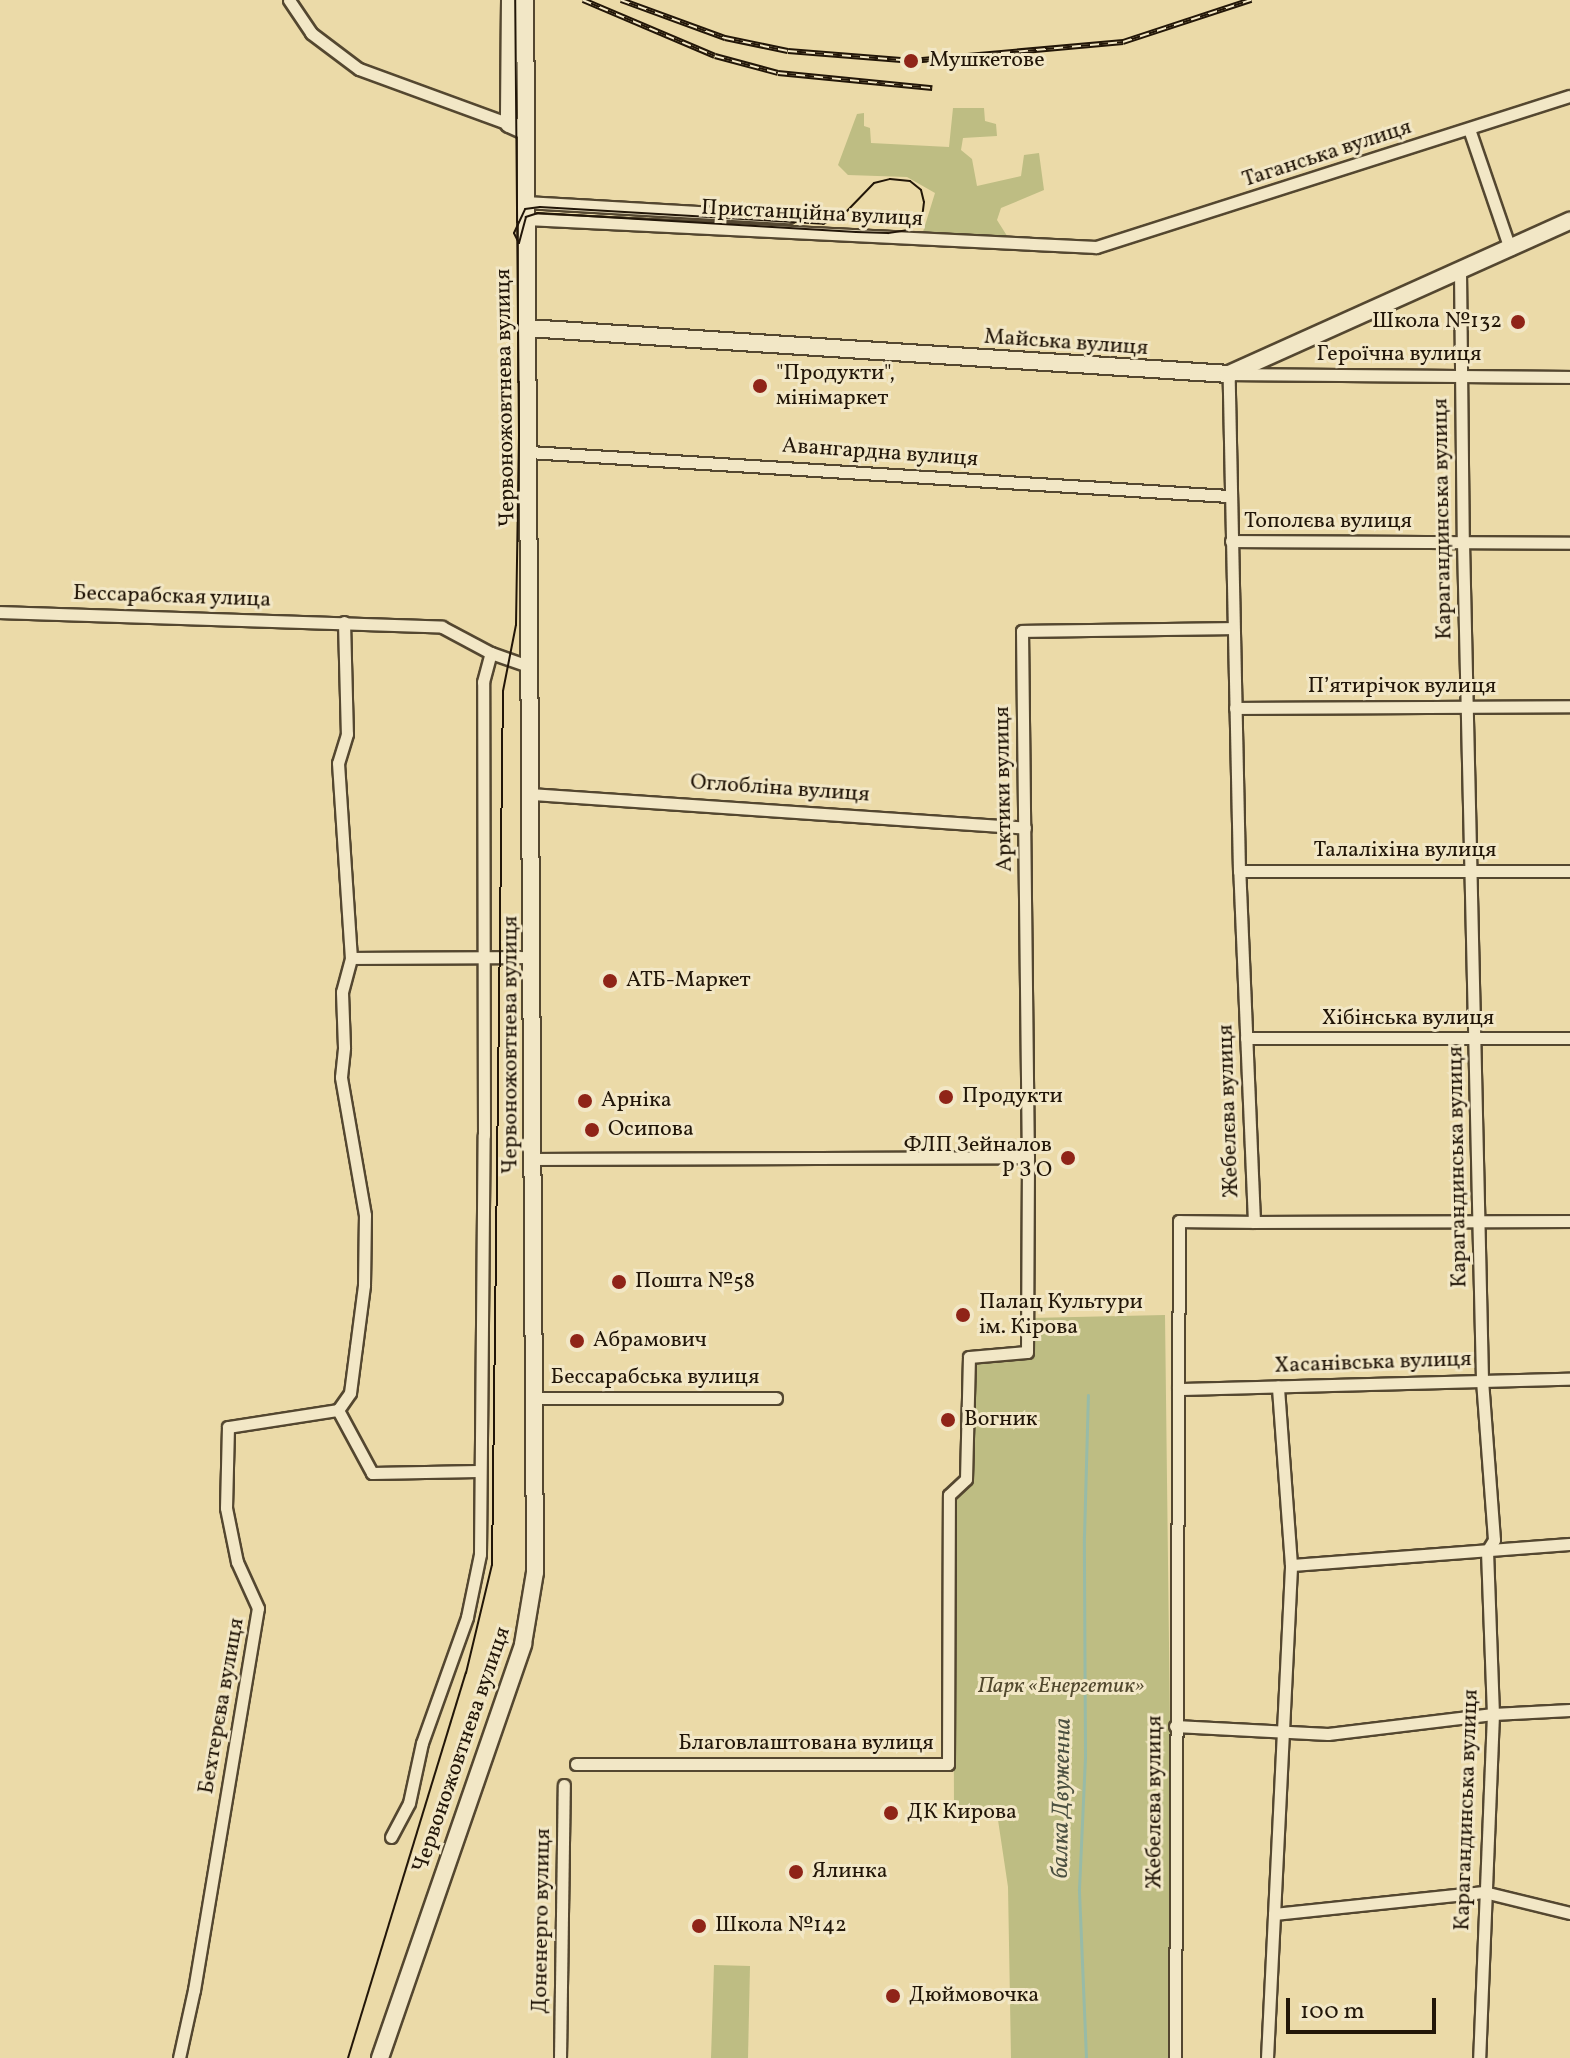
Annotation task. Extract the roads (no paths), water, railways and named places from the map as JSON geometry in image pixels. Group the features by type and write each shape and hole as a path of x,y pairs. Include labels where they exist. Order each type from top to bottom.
{"main road":[{"name":"Червоножовтнева вулиця","path":"380,2058 523,1644 535,1572 529,452 526,210 517,128 517,3"},
{"name":"Майська вулиця","path":"527,328 1229,374 1570,221"}],"street":[{"path":"289,0 311,33 359,69 517,128"},
{"name":"Таганська вулиця","path":"1096,247 1570,96"},
{"path":"1469,129 1510,249"},
{"name":"Пристанційна вулиця","path":"526,210 789,217"},
{"name":"Пристанційна вулиця","path":"526,210 1096,247"},
{"name":"Карагандинська вулиця","path":"1460,271 1466,706 1482,1380 1494,1540 1487,1551 1493,1714 1479,2058"},
{"name":"Героїчна вулиця","path":"1229,374 1570,377"},
{"name":"Жебелєва вулиця","path":"1175,2058 1179,1221 1254,1222 1239,871 1229,496 1229,374"},
{"name":"Авангардна вулиця","path":"529,452 1229,496"},
{"name":"Тополєва вулиця","path":"1231,541 1570,543"},
{"name":"Бессарабская улица","path":"0,612 442,627 491,653 531,667"},
{"path":"344,622 347,734 338,763 351,958 342,992 344,1047 341,1077 365,1215 364,1285 350,1393 338,1410 372,1473 478,1471"},
{"name":"Арктики вулиця","path":"1027,1352 1022,631 1233,628"},
{"path":"391,1837 409,1803 422,1743 467,1617 480,1554 483,682 491,653"},
{"name":"П’ятирічок вулиця","path":"1235,708 1570,706"},
{"name":"Оглобліна вулиця","path":"531,794 1025,828"},
{"name":"Талаліхіна вулиця","path":"1239,871 1570,871"},
{"path":"351,958 532,957"},
{"name":"Хібінська вулиця","path":"1246,1038 1570,1038"},
{"path":"534,1159 1028,1157"},
{"path":"1254,1222 1570,1221"},
{"name":"Благовлаштована вулиця","path":"576,1764 948,1764 949,1495 966,1479 969,1357 1027,1352"},
{"name":"Хасанівська вулиця","path":"1178,1389 1570,1379"},
{"path":"1267,2058 1291,1565 1278,1386"},
{"name":"Бессарабська вулиця","path":"535,1398 776,1398"},
{"name":"Бехтерєва вулиця","path":"179,2058 194,1990 258,1608 237,1562 226,1508 228,1427 338,1410"},
{"path":"1291,1565 1570,1544"},
{"path":"1175,1726 1328,1734 1493,1714 1570,1710"},
{"name":"Доненерго вулиця","path":"560,2058 564,1785"},
{"path":"1274,1914 1484,1892 1570,1913"}],"waterway":[{"name":"балка Двуженна","path":"1086,2058 1079,1889 1085,1758 1084,1536 1088,1395"}],"tram line":[{"path":"348,2058 466,1673 492,1565 503,691 516,625 519,436 515,0"},
{"path":"890,179 910,181 921,190 924,202 922,219 908,230 856,232 538,213 526,217 519,243 514,233 525,209 540,207 823,224 846,212 874,183 890,179"}],"railway":[{"path":"583,0 715,56 778,73 932,88"},
{"path":"621,0 725,38 788,51 911,61 1123,42 1251,0"}],"place":[{"name":"Мушкетове","path":"911,61"},
{"name":"Школа №132","path":"1518,322"},
{"name":"\"Продукти\", мінімаркет","path":"760,386"},
{"name":"АТБ-Маркет","path":"610,981"},
{"name":"Продукти","path":"946,1097"},
{"name":"Арніка","path":"585,1101"},
{"name":"Осипова","path":"592,1130"},
{"name":"ФЛП Зейналов Р З О","path":"1068,1158"},
{"name":"Пошта №58","path":"619,1282"},
{"name":"Палац Культури ім. Кірова","path":"963,1315"},
{"name":"Абрамович","path":"577,1341"},
{"name":"Вогник","path":"948,1420"},
{"name":"ДК Кирова","path":"891,1813"},
{"name":"Ялинка","path":"796,1872"},
{"name":"Школа №142","path":"699,1926"},
{"name":"Дюймовочка","path":"893,1996"}],"park label":[{"name":"Парк «Енергетик»","path":"1061,1687"}]}
